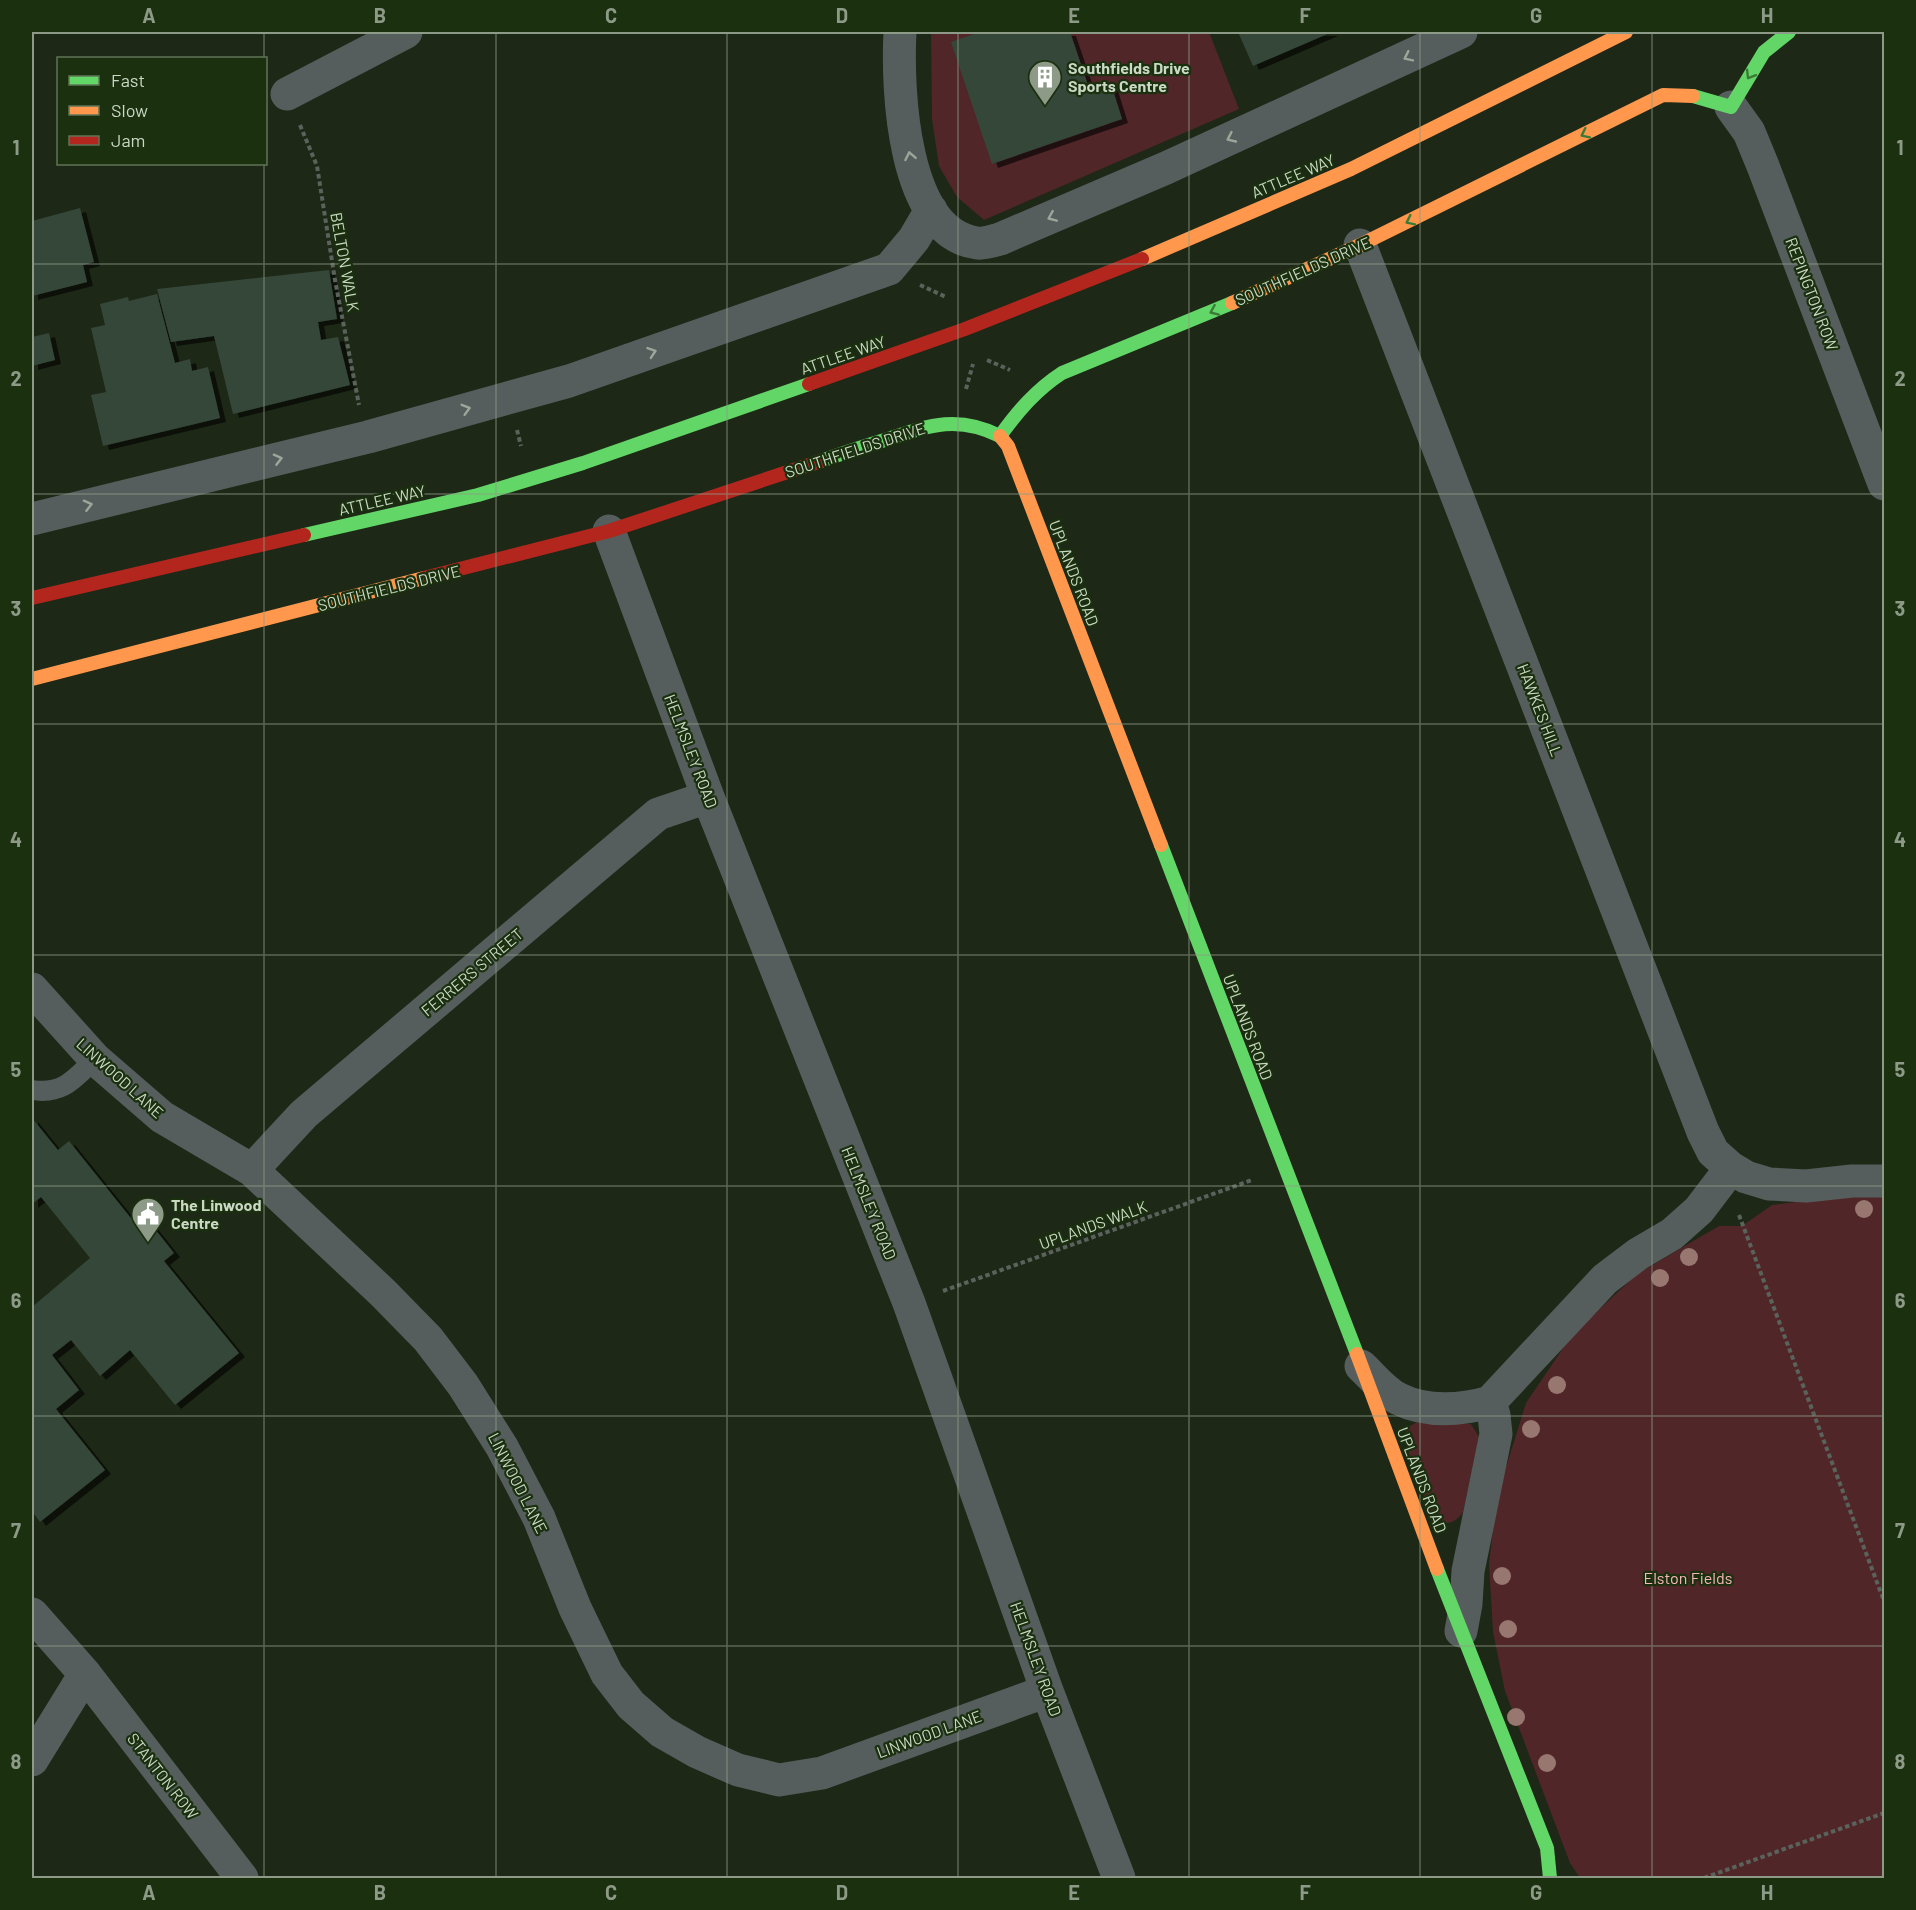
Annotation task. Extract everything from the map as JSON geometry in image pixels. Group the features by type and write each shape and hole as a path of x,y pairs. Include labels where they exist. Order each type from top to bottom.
{"main road":[{"name":"ATTLEE WAY","path":"32,598 478,495 583,463 965,329 1161,251 1351,169 1626,32"},
{"path":"1731,107 1764,52 1789,32"},
{"name":"SOUTHFIELDS DRIVE","path":"32,679 609,531 929,425 956,422 982,427 1000,436 1023,405 1044,384 1062,374 1212,312 1360,245 1663,95 1697,96 1731,107"},
{"name":"UPLANDS ROAD","path":"1000,436 1008,446 1461,1631"},
{"path":"1461,1631 1547,1848 1551,1878"}],"street":[{"path":"287,94 406,32"},
{"path":"900,32 900,93 912,168 920,190 942,225 964,240 979,243 1000,239 1177,163 1461,32"},
{"name":"REPINGTON ROW","path":"1731,107 1749,132 1884,484"},
{"path":"32,519 368,437 569,381 889,269 914,239 931,210"},
{"name":"HAWKES HILL","path":"1360,245 1698,1121 1713,1152 1728,1173"},
{"name":"HELMSLEY ROAD","path":"609,531 708,797 909,1303 1047,1691 1119,1878"},
{"name":"FERRERS STREET","path":"252,1170 304,1114 658,814 708,797"},
{"name":"LINWOOD LANE","path":"32,989 95,1059 162,1117 252,1170 391,1300 428,1339 463,1385 502,1447 538,1518 575,1608 607,1674 631,1705 662,1732 697,1752 738,1770 780,1780 822,1773 1047,1691"},
{"path":"1361,1366 1381,1386 1400,1399 1422,1406 1444,1409 1470,1408 1490,1402 1605,1279 1638,1254 1672,1234 1699,1210 1728,1173 1769,1184 1806,1186 1852,1181 1884,1181"},
{"path":"1461,1631 1466,1604 1468,1571 1496,1434 1490,1402"},
{"name":"STANTON ROW","path":"32,1614 85,1674 242,1878"},
{"path":"32,1760 85,1674"}],"lane":[{"path":"32,1090 44,1092 64,1088 95,1059"}],"path":[{"name":"BELTON WALK","path":"287,94 317,166 335,280 360,411 368,437"},
{"name":"UPLANDS WALK","path":"909,1303 1284,1169"},
{"path":"1728,1173 1884,1601"},
{"path":"1704,1878 1884,1813"}],"green space":[{"path":"931,32 1209,32 1239,109 984,220 957,197 939,166 932,119"},
{"name":"Elston Fields","path":"1884,1191 1884,1878 1580,1878 1570,1863 1505,1691 1493,1632 1489,1564 1497,1496 1526,1403 1572,1335 1637,1274 1719,1226 1742,1226 1772,1205"},
{"path":"1421,1420 1471,1424 1479,1437 1463,1512 1449,1523 1432,1517 1405,1442 1408,1427"}],"building":[{"name":"Southfields Drive Sports Centre","path":"977,32 1070,32 1091,94 1112,87 1122,119 992,164 951,42"},
{"path":"1238,32 1332,32 1253,66"},
{"path":"80,208 94,262 83,265 87,282 32,296 32,221"},
{"path":"329,270 337,319 318,322 321,340 338,337 350,385 233,414 214,336 171,342 157,289"},
{"path":"157,294 175,363 190,359 192,371 208,367 220,418 103,446 91,395 106,392 91,328 105,325 100,304 128,297 129,301"},
{"path":"49,333 55,360 32,366 32,337"},
{"path":"32,1118 58,1150 69,1141 134,1222 143,1214 174,1253 164,1261 239,1353 175,1405 130,1350 100,1376 71,1340 52,1355 79,1390 56,1409 105,1470 40,1522 32,1511 32,1307 90,1258 41,1197 32,1204"}],"traffic: fast":[{"path":"1693,96 1731,107 1764,52 1789,32"},
{"path":"821,461 917,430 944,424 971,426 1000,436 1028,402 1062,373 1232,303"},
{"path":"304,535 478,495 583,463 809,384"},
{"path":"1161,845 1357,1354"},
{"path":"1437,1569 1547,1848 1550,1878"}],"traffic: slow":[{"path":"1142,259 1351,169 1626,32"},
{"path":"1232,303 1360,245 1663,95 1693,96"},
{"path":"1000,436 1008,446 1161,845"},
{"path":"32,679 424,578"},
{"path":"1357,1354 1437,1569"}],"traffic: jam":[{"path":"809,384 965,329 1142,259"},
{"path":"424,578 609,531 821,461"},
{"path":"32,598 304,535"}],"place":[{"name":"Southfields Drive Sports Centre","path":"1045,106"},
{"name":"The Linwood Centre","path":"148,1243"}]}
